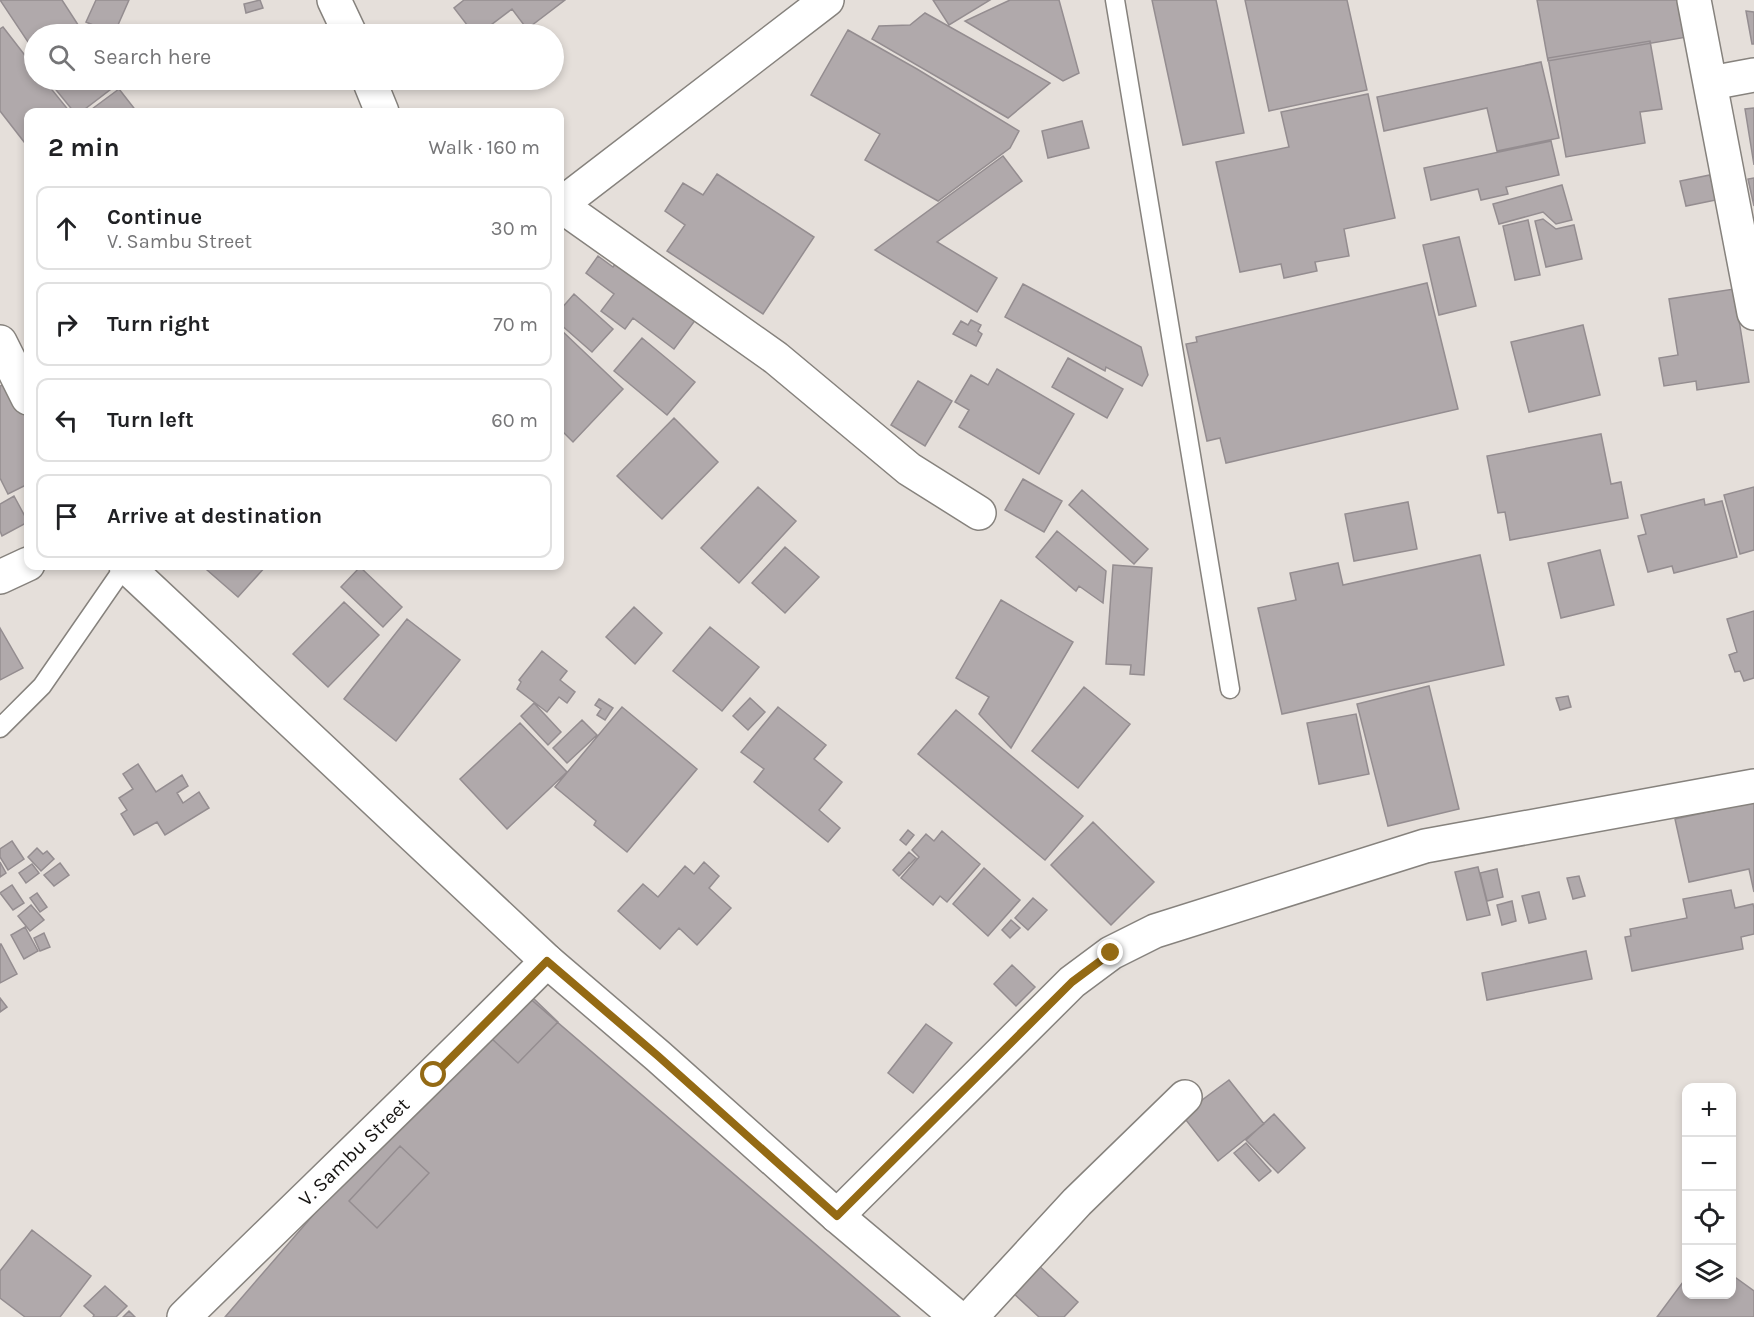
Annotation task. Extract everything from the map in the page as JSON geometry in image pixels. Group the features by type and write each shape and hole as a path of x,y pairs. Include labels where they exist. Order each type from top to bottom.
{"street":[{"path":"334,0 345,24"},
{"path":"564,202 828,0"},
{"path":"1694,0 1754,313"},
{"path":"1711,83 1754,75"},
{"path":"373,90 380,108"},
{"path":"564,208 776,358 909,469 979,513"},
{"path":"0,342 24,390"},
{"path":"0,577 24,566"},
{"path":"130,570 547,961 658,1056 837,1216 957,1317"},
{"path":"837,1216 1072,982 1111,953 1155,931 1425,846 1754,786"},
{"name":"V. Sambu Street","path":"184,1317 434,1075 547,961"},
{"path":"971,1317 1077,1202 1185,1097"}],"lane":[{"path":"1115,0 1230,689"},
{"path":"0,728 42,686 123,570"}],"building":[{"path":"0,0 62,0 78,24 24,24 24,36"},
{"path":"96,0 129,0 118,24 86,22"},
{"path":"260,0 263,8 246,13 244,4"},
{"path":"464,0 565,0 534,24 523,24 512,9 492,24 466,24 454,8"},
{"path":"933,0 990,0 949,25"},
{"path":"1010,0 1059,0 1079,73 1063,81 965,21"},
{"path":"1152,0 1216,0 1244,133 1183,145"},
{"path":"1245,0 1347,0 1367,90 1269,111"},
{"path":"1537,0 1680,0 1687,37 1548,61"},
{"path":"1746,11 1754,12 1754,44 1752,44"},
{"path":"925,13 1050,83 1008,118 872,39 879,26 910,25"},
{"path":"3,27 24,54 24,90 52,90 67,108 24,108 24,142 0,111 0,29"},
{"path":"848,30 1019,131 1010,148 938,201 865,160 880,134 811,95"},
{"path":"1650,41 1662,109 1640,112 1645,143 1566,157 1548,58"},
{"path":"1541,62 1559,138 1497,151 1487,108 1384,131 1377,97"},
{"path":"56,90 110,90 86,108 71,108"},
{"path":"120,90 134,108 93,108"},
{"path":"1368,94 1395,218 1344,229 1349,256 1315,262 1317,271 1284,278 1281,264 1240,272 1216,162 1289,147 1281,112"},
{"path":"1754,108 1754,165 1745,109"},
{"path":"1082,121 1089,148 1048,158 1042,131"},
{"path":"1551,141 1559,175 1506,187 1508,194 1481,200 1478,189 1431,200 1424,168"},
{"path":"1003,156 1022,181 937,242 997,278 977,312 875,250"},
{"path":"717,174 814,237 763,314 667,251 685,225 665,211 683,183 703,195"},
{"path":"1710,175 1716,200 1686,206 1680,181"},
{"path":"1754,178 1754,206 1748,179"},
{"path":"1562,185 1572,220 1556,224 1543,212 1499,224 1493,204"},
{"path":"1543,219 1556,229 1574,225 1582,259 1546,267 1535,221"},
{"path":"1528,220 1540,275 1515,280 1503,226"},
{"path":"1459,237 1476,306 1439,315 1423,245"},
{"path":"623,254 702,311 674,349 633,318 625,329 601,311 614,294 586,273 598,256 613,267"},
{"path":"1427,283 1458,409 1226,463 1220,438 1207,441 1186,344 1197,342 1196,337"},
{"path":"1023,284 1141,347 1148,375 1142,386 1106,367 1105,371 1005,317"},
{"path":"1734,289 1749,382 1697,390 1696,381 1664,386 1659,358 1678,355 1669,299"},
{"path":"574,294 613,329 592,352 564,328 564,305"},
{"path":"971,320 981,325 978,331 982,334 976,346 953,334 961,321 968,325"},
{"path":"1583,325 1600,395 1529,412 1511,342"},
{"path":"564,333 623,389 573,442 564,433"},
{"path":"642,338 695,382 667,415 614,371"},
{"path":"1068,358 1123,389 1107,418 1052,387"},
{"path":"997,369 1074,414 1039,474 959,427 969,410 955,402 971,375 988,385"},
{"path":"11,381 24,408 24,486 8,494 0,478 0,386"},
{"path":"918,381 952,401 925,446 891,425"},
{"path":"674,418 718,462 662,519 617,476"},
{"path":"1601,434 1611,484 1621,482 1628,518 1510,540 1505,512 1498,513 1487,456"},
{"path":"1023,479 1062,501 1044,532 1005,510"},
{"path":"758,487 796,521 739,583 701,548"},
{"path":"1754,487 1754,550 1740,554 1724,495"},
{"path":"1082,490 1148,549 1134,564 1069,505"},
{"path":"14,496 24,515 24,524 2,536 0,531 0,504"},
{"path":"1704,499 1705,505 1722,501 1737,557 1674,573 1672,566 1648,572 1638,536 1646,534 1641,515"},
{"path":"1408,502 1417,549 1354,561 1345,514"},
{"path":"1057,531 1106,571 1103,603 1079,586 1076,591 1036,557"},
{"path":"785,547 819,577 785,613 752,583"},
{"path":"1600,550 1614,605 1561,618 1548,563"},
{"path":"1480,555 1504,665 1282,714 1258,608 1296,600 1290,573 1338,563 1343,585"},
{"path":"1113,565 1152,568 1144,675 1130,674 1131,665 1106,664"},
{"path":"207,570 262,570 238,597"},
{"path":"357,570 363,570 402,607 383,627 341,587"},
{"path":"1001,600 1073,642 1011,748 979,714 989,697 956,678"},
{"path":"344,602 379,635 328,687 293,654"},
{"path":"634,607 662,633 635,664 606,637"},
{"path":"1754,611 1754,678 1744,681 1740,671 1735,672 1729,655 1737,652 1727,619"},
{"path":"407,619 460,660 396,741 344,699"},
{"path":"710,627 759,667 722,711 673,671"},
{"path":"0,628 23,668 0,680"},
{"path":"542,651 567,671 560,680 575,692 567,703 559,697 547,712 517,689 521,682 519,680"},
{"path":"1429,686 1459,809 1388,826 1357,704"},
{"path":"1084,687 1130,724 1078,788 1032,751"},
{"path":"1568,696 1571,707 1560,710 1556,698"},
{"path":"750,698 765,712 748,730 733,716"},
{"path":"599,699 613,708 605,720 597,715 601,709 595,705"},
{"path":"534,703 561,732 548,745 521,716"},
{"path":"622,707 697,769 627,852 594,825 596,821 555,787"},
{"path":"778,707 826,745 814,759 842,782 819,810 840,828 828,842 754,782 764,769 741,752"},
{"path":"956,710 1083,816 1045,860 918,754"},
{"path":"1356,714 1369,774 1319,784 1307,723"},
{"path":"582,720 597,735 567,763 553,748"},
{"path":"520,723 567,772 507,829 460,779"},
{"path":"138,764 156,792 182,775 188,786 177,793 183,803 199,792 209,808 165,835 157,822 134,835 121,814 127,810 119,798 133,789 123,774"},
{"path":"1754,802 1754,892 1749,869 1689,882 1675,819"},
{"path":"1093,822 1154,882 1111,925 1051,865"},
{"path":"908,830 914,835 906,845 900,840"},
{"path":"942,831 980,864 947,902 940,896 933,905 901,878 919,857 912,850 926,834 934,841"},
{"path":"12,841 24,859 8,870 0,857 0,849"},
{"path":"37,848 43,854 47,851 54,859 41,871 28,857"},
{"path":"909,852 916,858 899,876 893,870"},
{"path":"0,862 6,873 0,877"},
{"path":"704,862 719,876 709,888 731,908 697,945 679,928 660,949 618,911 643,884 658,897 685,866 694,874"},
{"path":"60,863 69,875 54,886 44,875"},
{"path":"32,864 39,873 26,883 19,873"},
{"path":"1478,867 1490,915 1467,920 1455,872"},
{"path":"984,868 1020,900 988,936 953,904"},
{"path":"1497,869 1503,897 1487,901 1480,873"},
{"path":"1579,876 1585,896 1573,899 1567,878"},
{"path":"12,885 24,903 13,910 0,893"},
{"path":"1731,890 1735,908 1753,904 1754,908 1754,934 1741,937 1743,949 1632,971 1625,937 1631,936 1630,929 1687,918 1683,899"},
{"path":"1539,892 1546,919 1529,923 1522,896"},
{"path":"37,893 47,907 40,912 30,898"},
{"path":"1033,898 1047,910 1028,930 1015,918"},
{"path":"1512,901 1516,921 1502,925 1497,905"},
{"path":"31,905 44,920 30,931 18,916"},
{"path":"1011,920 1020,928 1010,938 1002,930"},
{"path":"25,927 38,951 24,959 11,935"},
{"path":"44,933 50,947 40,951 34,938"},
{"path":"0,944 17,974 0,983"},
{"path":"1586,951 1592,979 1487,1000 1482,973"},
{"path":"1012,965 1035,987 1016,1006 994,984"},
{"path":"513,984 900,1317 225,1317"},
{"path":"532,997 558,1022 518,1063 491,1038"},
{"path":"0,998 7,1007 0,1012"},
{"path":"926,1024 952,1043 913,1093 888,1073"},
{"path":"1229,1080 1264,1124 1218,1161 1182,1115"},
{"path":"1274,1114 1305,1148 1278,1173 1246,1140"},
{"path":"1246,1143 1271,1171 1259,1181 1234,1153"},
{"path":"400,1146 429,1173 377,1228 349,1201"},
{"path":"32,1230 91,1276 60,1317 25,1317 0,1298 0,1271"},
{"path":"1037,1264 1078,1302 1064,1317 1039,1317 1012,1292"},
{"path":"1736,1278 1754,1291 1754,1317 1657,1317 1682,1283 1682,1299 1736,1299"},
{"path":"105,1286 127,1306 116,1317 93,1317 94,1315 84,1306"},
{"path":"129,1311 135,1317 123,1317"}],"route":[{"path":"434,1075 547,961 658,1056 837,1216 1072,982 1111,953"}]}
